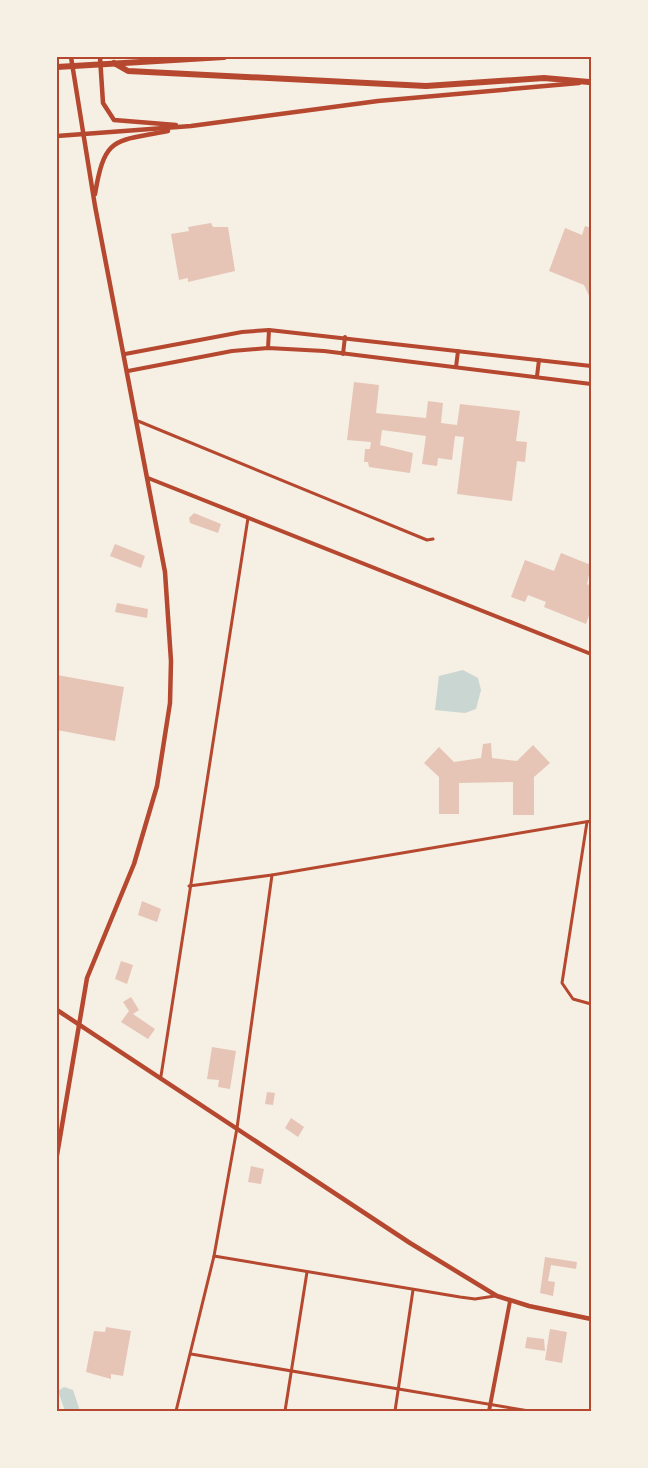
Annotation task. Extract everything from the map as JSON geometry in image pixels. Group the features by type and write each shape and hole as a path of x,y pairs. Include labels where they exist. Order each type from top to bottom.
{"highway":[{"path":"57,67 224,57"},
{"path":"114,63 128,71 404,85 452,85 544,78 590,82"}],"main road":[{"path":"57,1155 87,978 149,820 165,746 170,703 170,612 138,420 94,201 71,57"},
{"path":"100,57 103,103 114,120 191,126"},
{"path":"57,136 191,126 378,102 590,82"},
{"path":"94,201 100,164 106,150 115,142 191,126"},
{"path":"57,1010 161,1076 410,1243 497,1296 591,1319"}],"street":[{"path":"268,330 268,348"},
{"path":"125,354 242,332 268,330 591,366"},
{"path":"343,354 345,337"},
{"path":"128,371 232,351 268,348 343,354 591,384"},
{"path":"456,367 458,351"},
{"path":"537,376 539,360"},
{"path":"138,420 427,540 433,539"},
{"path":"148,478 591,654"},
{"path":"161,1076 248,518"},
{"path":"189,886 272,875 589,821 562,983 564,990 573,999 591,1004"},
{"path":"176,1411 214,1256 237,1128 272,875"},
{"path":"214,1256 475,1299 497,1296"},
{"path":"285,1411 307,1272"},
{"path":"394,1411 413,1290"},
{"path":"489,1411 510,1301"},
{"path":"191,1354 529,1411"}],"shaded area":[{"path":"463,670 478,678 481,690 476,709 465,713 435,710 439,676"},
{"path":"64,1387 73,1390 80,1411 65,1411 58,1391"}],"building":[{"path":"211,223 213,227 228,227 235,271 188,282 188,278 179,280 171,234 189,231 188,227"},
{"path":"585,226 591,228 591,300 584,285 549,271 565,228 582,235"},
{"path":"354,382 379,385 376,413 426,418 428,401 443,403 441,423 457,425 460,404 520,411 516,441 527,442 525,462 517,461 512,501 457,494 464,437 455,436 452,460 438,458 437,466 422,464 426,436 382,430 380,445 413,453 410,473 369,467 368,462 364,462 365,449 370,449 371,442 347,440"},
{"path":"194,513 221,524 218,533 190,523 189,518"},
{"path":"115,544 145,556 141,568 110,556"},
{"path":"561,553 591,565 587,584 591,586 591,610 586,624 544,607 546,602 528,595 525,602 511,597 525,560 554,571"},
{"path":"117,603 148,609 147,618 115,612"},
{"path":"57,675 124,687 115,741 57,730"},
{"path":"491,743 492,758 517,761 533,745 550,763 534,777 534,815 513,815 513,782 459,783 459,814 439,814 439,777 424,763 439,747 454,762 481,758 483,744"},
{"path":"142,901 161,909 157,922 138,915"},
{"path":"121,961 133,965 127,984 115,979"},
{"path":"131,997 139,1010 133,1014 155,1029 148,1039 121,1022 129,1011 123,1002"},
{"path":"212,1047 236,1051 230,1089 218,1087 219,1080 207,1079"},
{"path":"267,1092 275,1093 273,1105 265,1104"},
{"path":"291,1118 304,1127 298,1137 285,1128"},
{"path":"251,1166 264,1169 261,1184 248,1182"},
{"path":"545,1257 577,1262 576,1269 551,1265 548,1281 555,1282 553,1296 540,1293"},
{"path":"106,1327 131,1331 123,1376 111,1374 111,1379 86,1372 94,1331 105,1332"},
{"path":"550,1329 567,1332 562,1363 545,1360"},
{"path":"527,1337 544,1339 545,1351 525,1348"}]}
